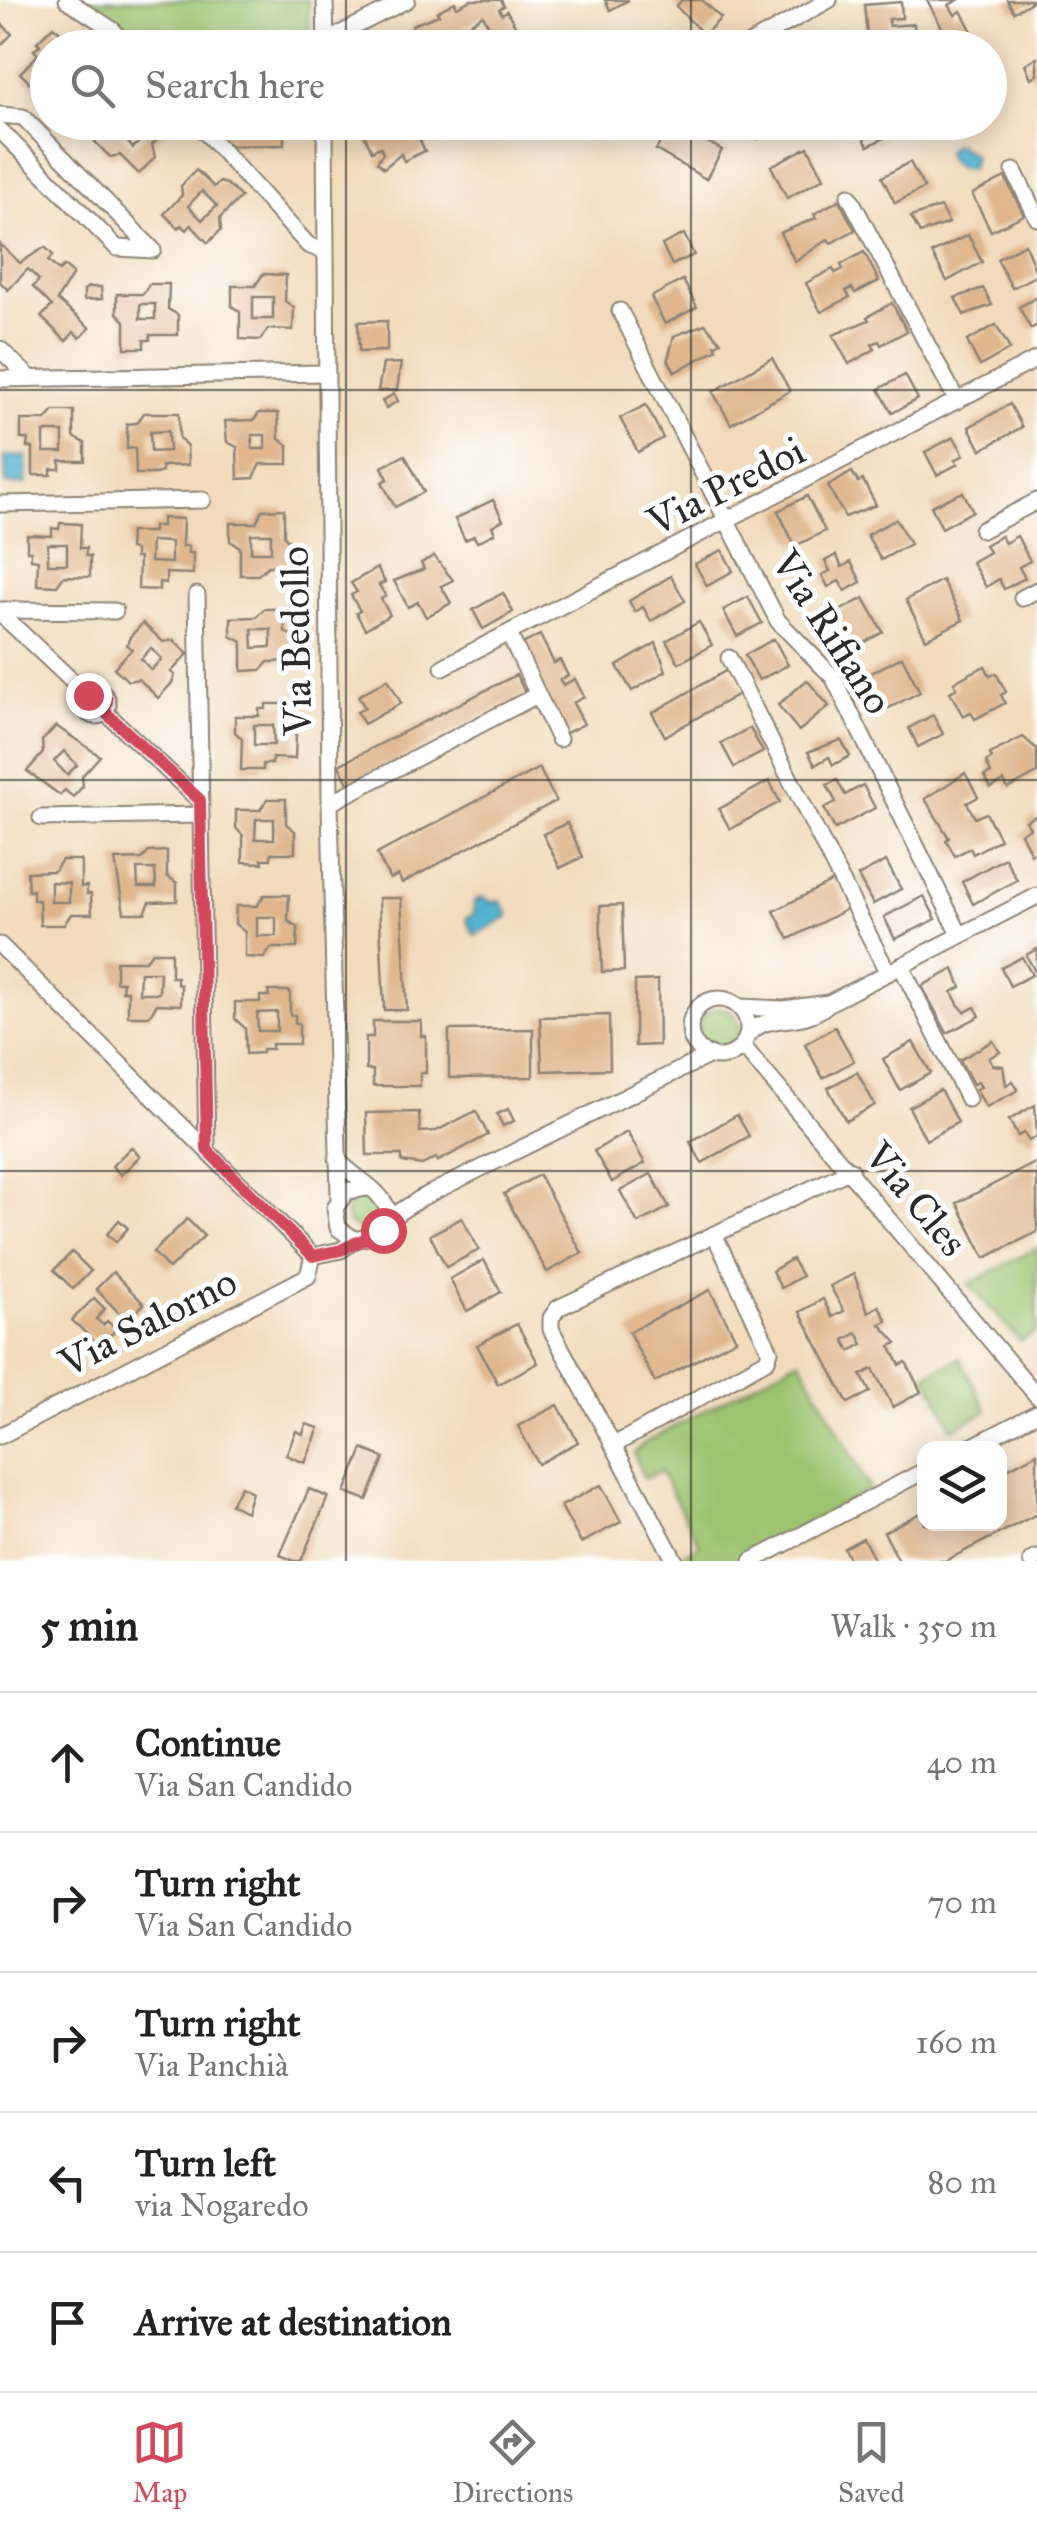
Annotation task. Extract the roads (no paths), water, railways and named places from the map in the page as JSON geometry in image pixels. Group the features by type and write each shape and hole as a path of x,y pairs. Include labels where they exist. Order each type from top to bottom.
{"street":[{"path":"67,0 113,30"},
{"path":"325,0 326,30"},
{"path":"352,30 407,0"},
{"path":"788,0 797,18"},
{"path":"775,30 829,0"},
{"path":"0,115 22,117 30,125"},
{"path":"0,130 117,248 153,250 45,140"},
{"path":"212,140 308,245 323,250"},
{"name":"Via Bedollo","path":"324,140 330,803 340,1198"},
{"path":"1014,170 1037,218"},
{"path":"849,196 957,401"},
{"name":"Via Rifiano","path":"620,311 778,621 833,677 960,935"},
{"path":"0,348 30,378"},
{"name":"Via Predoi","path":"444,667 1037,359"},
{"path":"0,380 324,373"},
{"path":"0,504 203,500"},
{"path":"982,530 1037,501"},
{"path":"197,595 207,1150"},
{"path":"0,611 88,695 102,694 107,700 105,712 200,808"},
{"path":"0,611 114,611"},
{"path":"509,634 559,739"},
{"path":"729,658 968,1100"},
{"path":"330,803 538,694"},
{"path":"40,818 200,808"},
{"path":"0,945 313,1256 375,1237 387,1220 421,1198 710,1055 728,1056 766,1022 807,1019 829,1003 1037,896"},
{"path":"671,1074 690,1046 692,1016 704,1003 723,999 740,1007 784,1010 829,1003"},
{"path":"740,1007 747,1021 744,1041"},
{"path":"691,1035 710,1055"},
{"name":"Via Cles","path":"744,1041 1037,1396"},
{"path":"337,1159 374,1192 387,1220"},
{"path":"675,1561 551,1329 551,1318 558,1308 851,1170"},
{"path":"355,1240 336,1223 340,1198 352,1188 421,1198"},
{"name":"Via Salorno","path":"0,1436 308,1276 313,1256 333,1237 336,1223"},
{"path":"614,1444 767,1360 770,1351 714,1234"},
{"path":"983,1441 1037,1413"},
{"path":"752,1561 917,1476"}],"water":[{"path":"954,143 974,155 971,168 958,167 949,159 946,151"},
{"path":"26,456 26,484 6,484 5,457"},
{"path":"482,897 493,903 500,900 509,916 475,935 466,919 474,914 474,902"}]}
